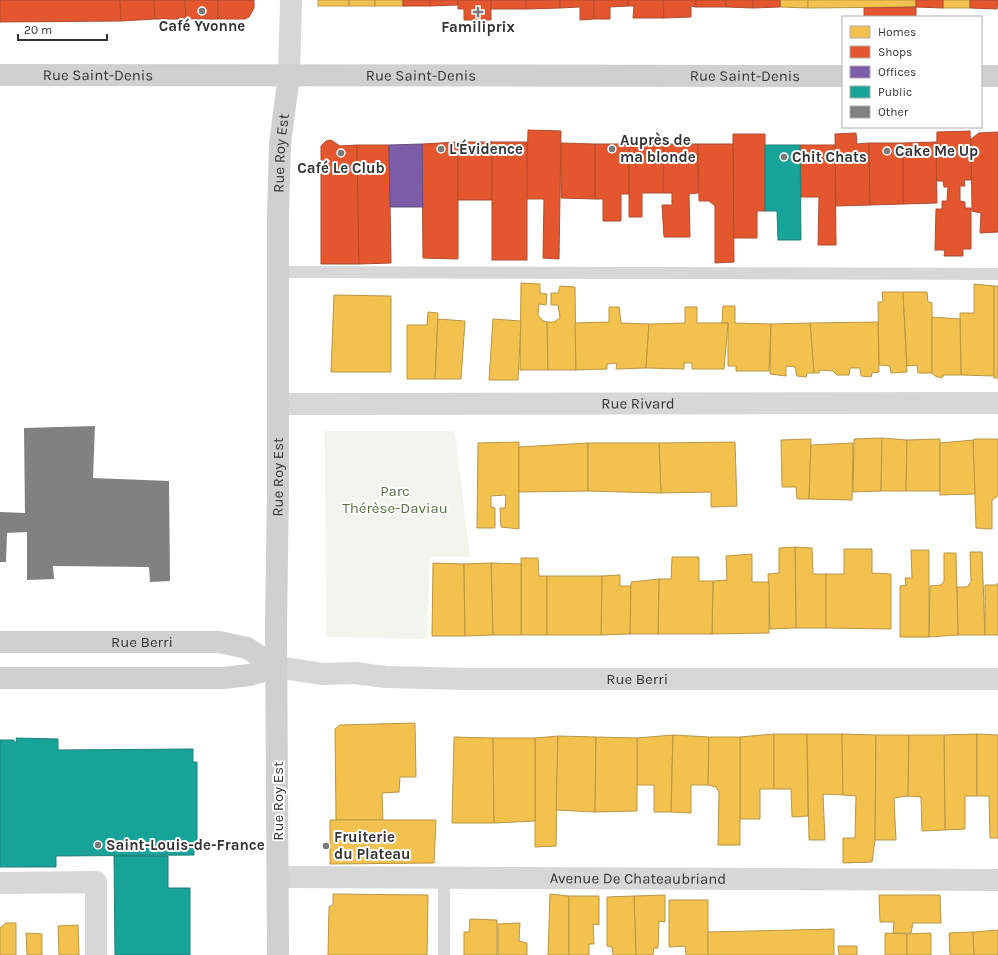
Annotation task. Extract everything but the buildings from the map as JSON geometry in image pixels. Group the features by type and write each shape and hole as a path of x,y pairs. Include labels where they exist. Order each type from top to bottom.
{"street":[{"name":"Rue Roy Est","path":"278,955 276,667 279,158 289,75 291,0"},
{"name":"Rue Saint-Denis","path":"0,75 842,76"},
{"path":"982,76 998,76"},
{"name":"Rue Rivard","path":"278,404 998,403"},
{"name":"Rue Berri","path":"0,642 219,642 247,648 276,667 322,674 354,673 386,677 471,679 998,679"},
{"name":"Rue Berri","path":"0,678 223,678 250,675 276,667"},
{"name":"Avenue De Chateaubriand","path":"278,877 998,880"},
{"path":"0,883 96,882 96,955"}],"lane":[{"path":"278,272 998,274"},
{"path":"444,877 444,955"}],"green space":[{"name":"Parc Thérèse-Daviau","path":"325,431 455,431 470,557 430,557 427,639 326,637"}],"place":[{"name":"Café Yvonne","path":"202,11"},
{"name":"Familiprix","path":"478,12"},
{"name":"L'Évidence","path":"441,149"},
{"name":"Auprès de ma blonde","path":"612,149"},
{"name":"Cake Me Up","path":"887,151"},
{"name":"Café Le Club","path":"341,153"},
{"name":"Chit Chats","path":"784,157"},
{"name":"Saint-Louis-de-France","path":"98,845"},
{"name":"Fruiterie du Plateau","path":"326,846"}]}
